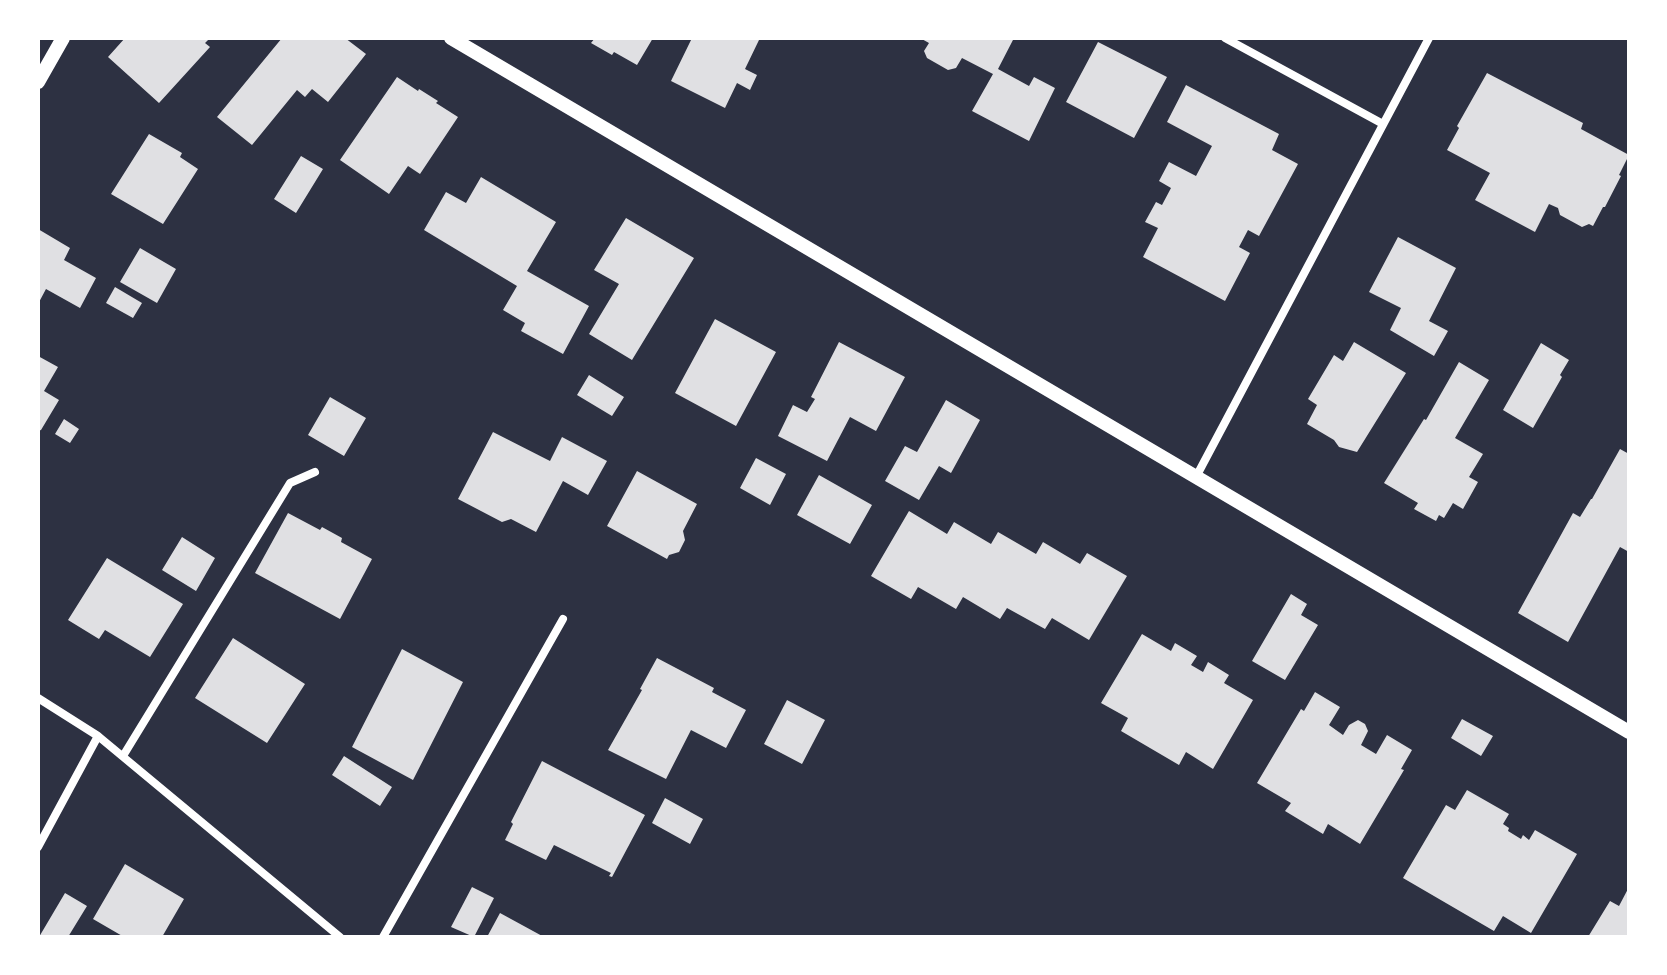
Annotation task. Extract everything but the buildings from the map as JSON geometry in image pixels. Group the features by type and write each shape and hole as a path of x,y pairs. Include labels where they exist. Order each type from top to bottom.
{"street":[{"path":"38,82 63,38"},
{"path":"451,38 1629,732"},
{"path":"1225,38 1383,124"},
{"path":"1196,477 1429,38"},
{"path":"123,756 290,483 315,472"},
{"path":"383,937 563,619"},
{"path":"38,698 98,736 340,937"},
{"path":"38,847 98,736"}]}
